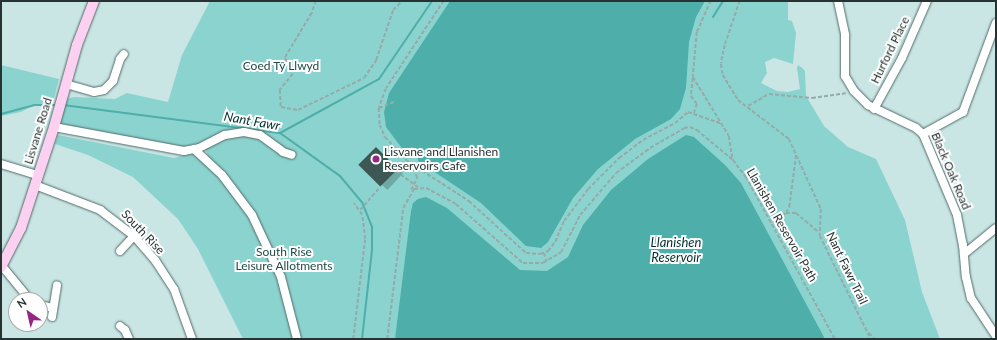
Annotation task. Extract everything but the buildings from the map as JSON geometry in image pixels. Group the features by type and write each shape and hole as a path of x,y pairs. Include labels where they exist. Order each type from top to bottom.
{"main road":[{"name":"Lisvane Road","path":"1,266 16,240 61,105 81,33 94,1"}],"street":[{"name":"Black Oak Road","path":"838,1 844,36 843,67 845,76 854,91 874,109 916,128 923,134 957,215 964,254 966,277 972,298 996,336"},
{"name":"Hurford Place","path":"874,109 902,58 927,1"},
{"path":"923,134 963,112 996,23"},
{"path":"66,84 94,92 104,90 113,81 120,59 124,54"},
{"path":"54,127 174,150 194,150 225,135 244,132 260,135 283,152 292,155"},
{"path":"194,150 222,175 252,215 281,277 297,339"},
{"path":"1,164 38,175"},
{"name":"South Rise","path":"35,185 100,210 118,222 134,236 155,260 174,289 192,339"},
{"path":"964,254 996,228"},
{"path":"120,252 134,236"},
{"path":"1,266 23,292"},
{"path":"52,317 57,286"},
{"path":"48,307 53,308"},
{"path":"120,326 125,330 129,339"}],"path":[{"path":"316,1 312,13 285,58 292,74 280,90 281,107 298,110 364,78 376,60 393,10 402,1"},
{"path":"444,1 392,77 378,108 378,119 385,137 407,162 469,201 521,250 530,254 544,253 555,242 564,221 578,201 608,168 632,148 675,123 685,113 694,114 722,124"},
{"path":"694,114 697,104 691,96 696,32 711,1"},
{"name":"Nant Fawr Trail","path":"740,1 724,45 721,64 723,75 733,94 784,134 796,153 821,209 820,233 871,339"},
{"path":"693,77 729,136 733,160"},
{"path":"748,106 769,94 812,98 854,91"},
{"path":"378,108 396,101"},
{"name":"Llanishen Reservoir Path","path":"547,262 561,252 580,215 600,189 638,156 684,128 697,130 733,160 753,188 835,339"},
{"path":"772,222 786,212 789,207 796,153"},
{"path":"387,339 401,219 409,193 417,178 411,165"},
{"path":"396,171 418,187 436,192 456,204 523,263 537,264 547,262 544,253"},
{"path":"409,193 418,187"},
{"path":"360,210 380,188"},
{"path":"353,339 365,239 364,221 360,210 354,204"},
{"path":"786,212 800,215 820,233"},
{"path":"869,333 875,339"}],"green space":[{"path":"210,1 788,1 788,20 792,21 796,33 793,64 774,58 765,62 767,73 761,83 777,91 788,92 800,89 797,68 798,65 805,71 806,96 824,126 848,147 876,159 905,220 922,292 940,339 243,339 198,249 178,219 133,177 88,155 55,144 58,135 174,158 195,152 208,156 203,143 189,148 60,124 59,119 66,99 74,97 115,99 127,93 168,102 182,55"},
{"path":"1,65 59,79 52,106 34,105 21,112 1,116"}],"water":[{"path":"450,1 705,1 696,17 689,42 686,88 680,109 671,119 635,139 598,169 573,198 548,242 541,248 526,246 481,203 418,161 417,154 412,147 409,149 411,155 401,147 386,127 384,112 389,93"},
{"name":"Llanishen Reservoir","path":"686,135 694,137 725,165 741,183 825,339 395,339 411,211 413,203 418,199 426,197 447,208 520,270 547,271 568,257 583,225 611,190 648,159"}],"waterway":[{"path":"280,133 379,79 432,1"},
{"path":"713,17 723,1"},
{"name":"Nant Fawr","path":"1,114 34,105 57,105"},
{"name":"Nant Fawr","path":"63,105 280,133 340,176 362,202 372,227 372,250 362,339"}],"place":[{"name":"Lisvane and Llanishen Reservoirs Cafe","path":"376,159"}],"park label":[{"name":"Coed Tŷ Llwyd","path":"281,66"},
{"name":"South Rise Leisure Allotments","path":"284,259"}]}
